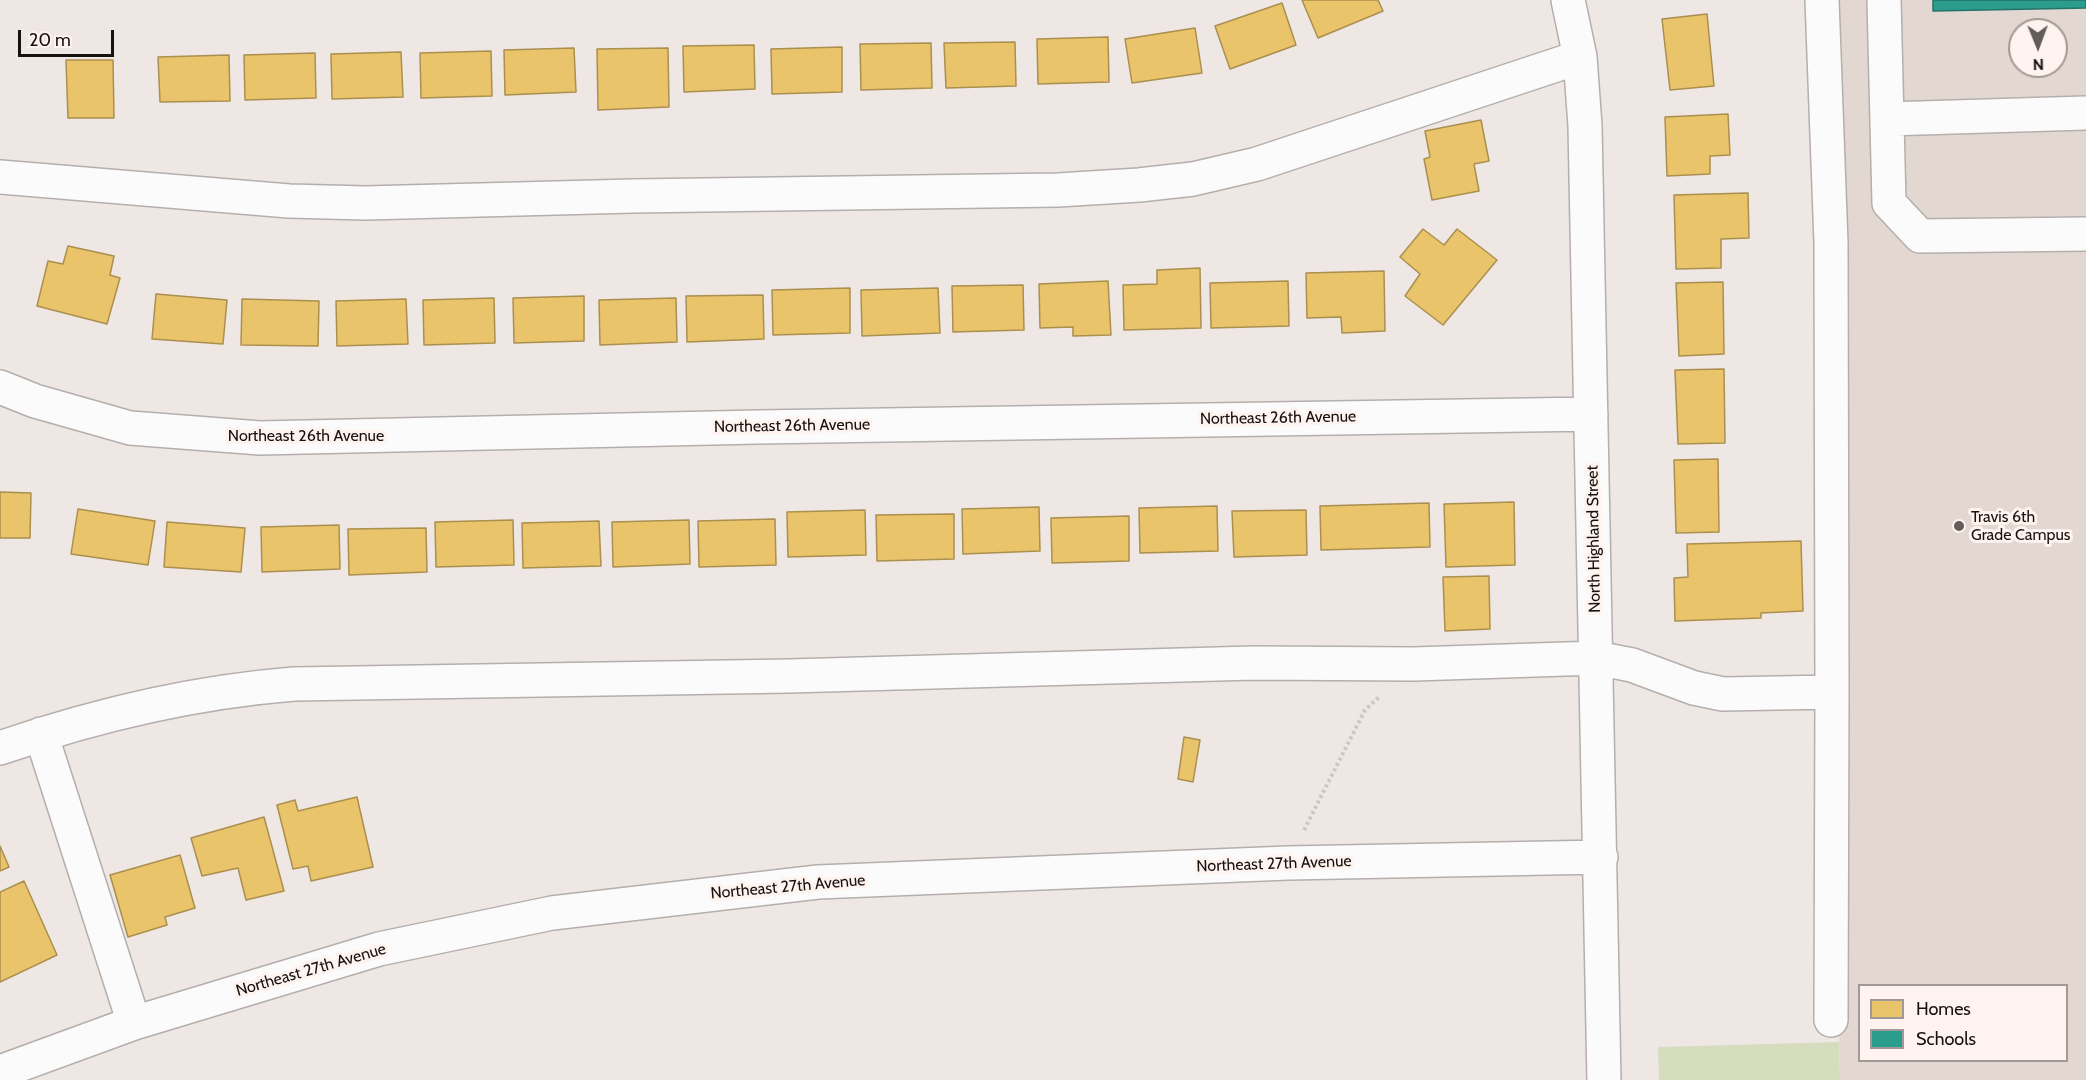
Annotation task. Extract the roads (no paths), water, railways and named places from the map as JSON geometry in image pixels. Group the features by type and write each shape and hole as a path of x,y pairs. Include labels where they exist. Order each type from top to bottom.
{"street":[{"name":"North Highland Street","path":"1568,0 1580,57 1585,126 1604,1080"},
{"path":"1822,0 1831,243 1831,1020"},
{"path":"1884,0 1890,202 1920,236 2086,234"},
{"path":"0,177 289,201 365,203 633,196 1058,190 1139,185 1192,179 1257,164 1580,57"},
{"path":"1887,118 2086,113"},
{"name":"Northeast 26th Avenue","path":"0,387 35,401 130,428 260,438 770,426 1591,414"},
{"path":"0,748 109,714 227,690 294,684 789,676 1252,663 1414,664 1596,658 1632,664 1694,688 1723,694 1832,692"},
{"path":"41,734 134,1023"},
{"name":"Northeast 27th Avenue","path":"0,1072 134,1023 379,949 552,913 818,882 1288,862 1601,856"}],"place":[{"name":"Travis 6th Grade Campus","path":"1959,526"}]}
